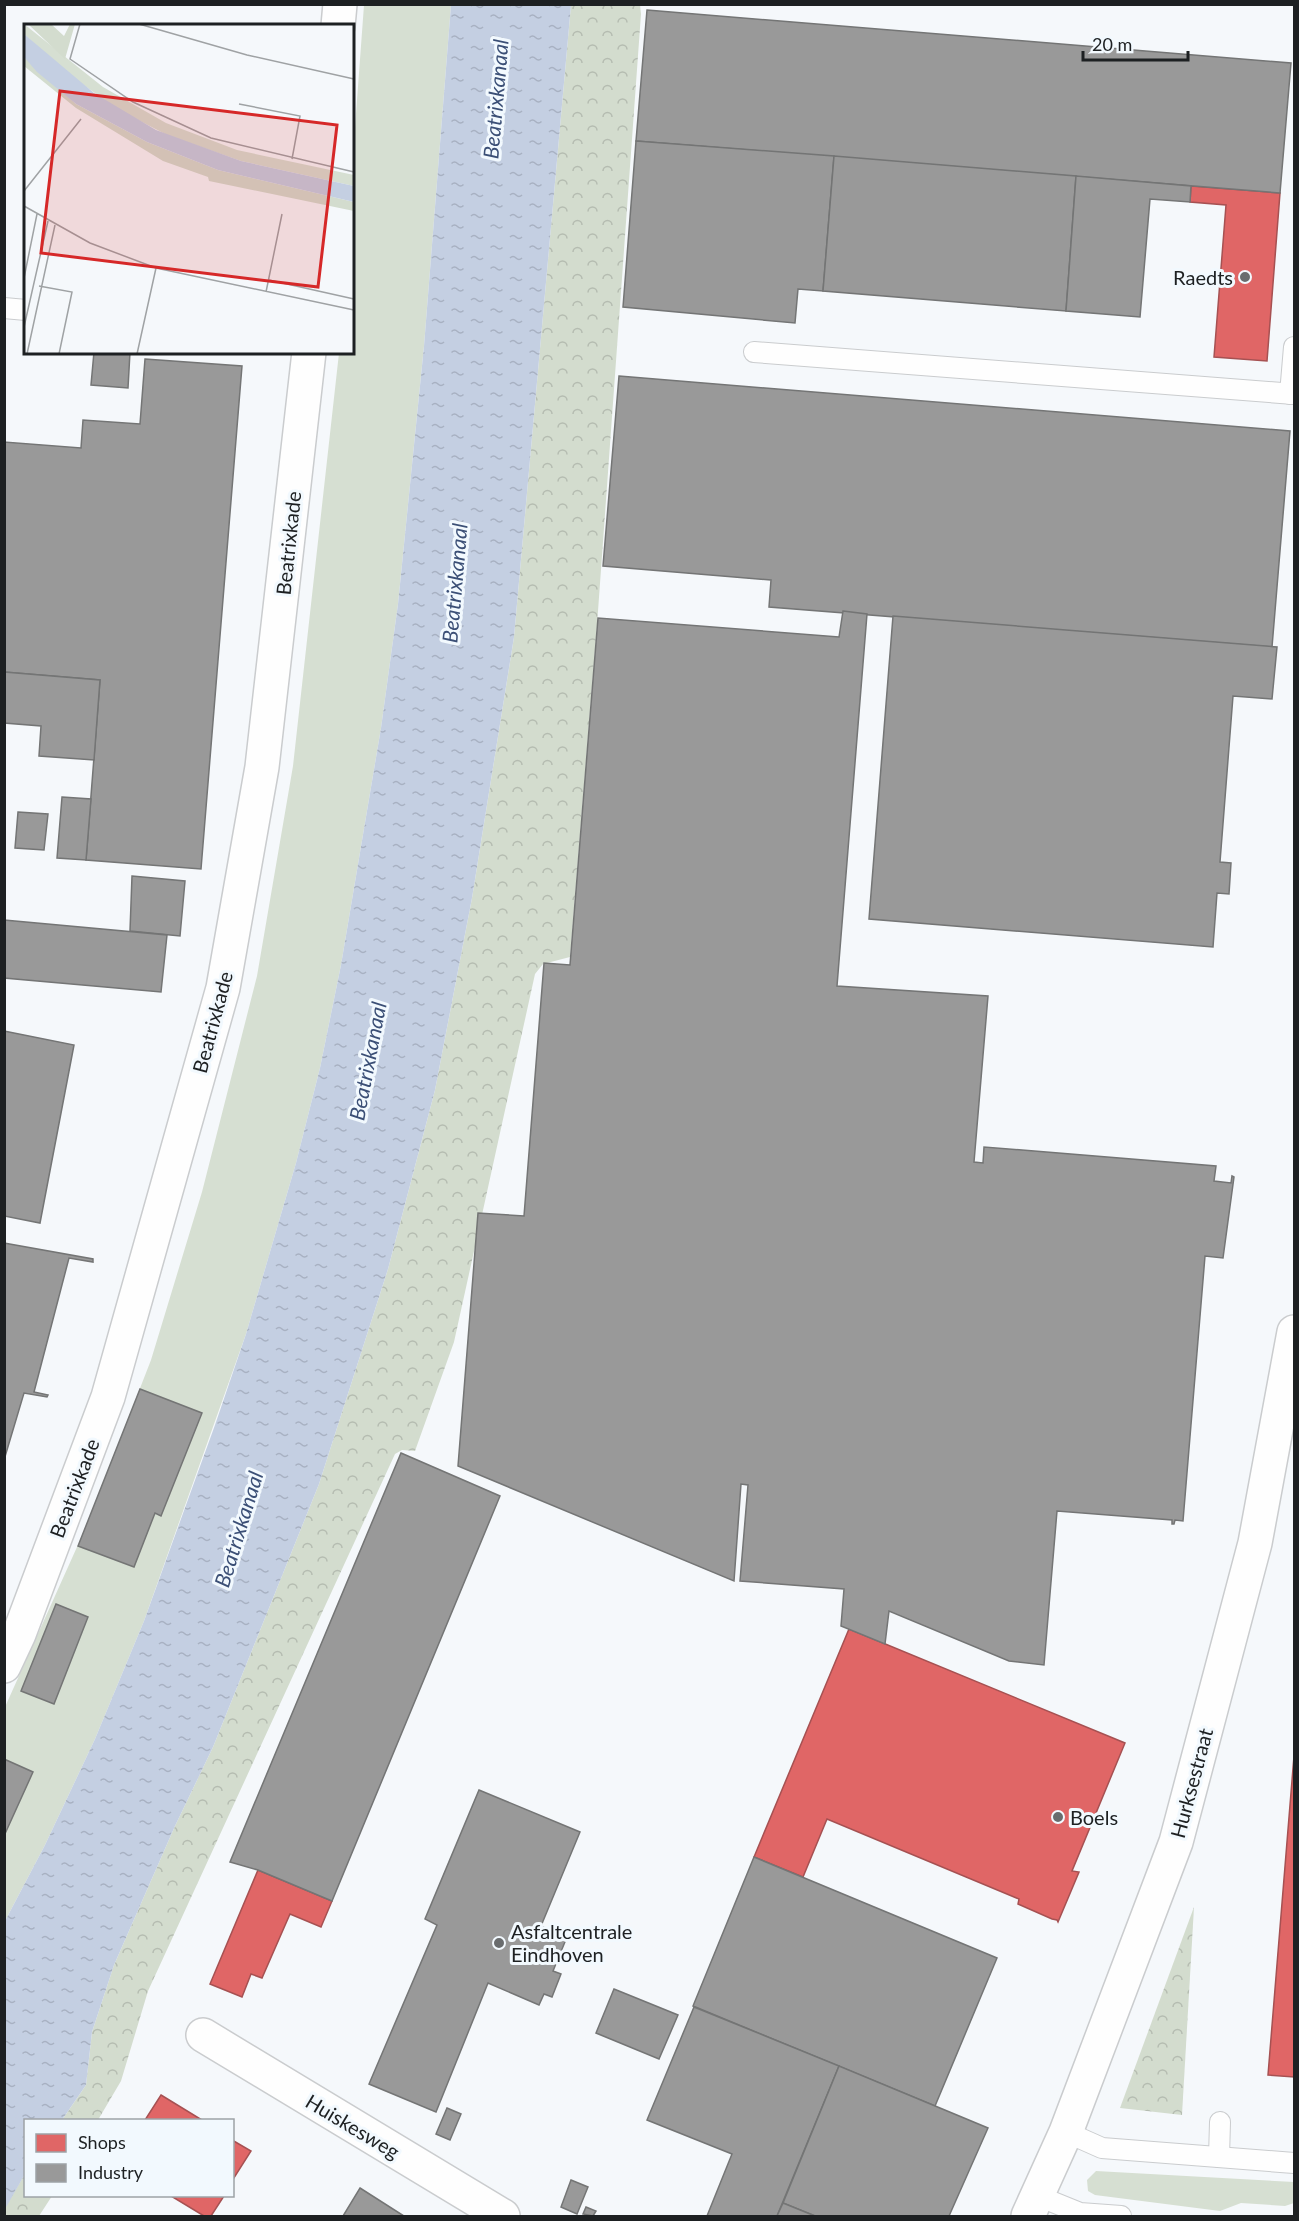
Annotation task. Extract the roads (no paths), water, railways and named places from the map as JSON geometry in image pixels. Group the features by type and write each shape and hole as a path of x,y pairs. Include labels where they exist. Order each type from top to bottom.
{"street":[{"path":"338,24 340,4"},
{"name":"Beatrixkade","path":"4,1666 19,1634 108,1397 223,988 262,767 309,354"},
{"name":"Hurksestraat","path":"1033,2206 1066,2132 1176,1842 1255,1543 1294,1332"},
{"name":"Huiskesweg","path":"203,2035 503,2217"}],"lane":[{"path":"4,308 24,310"},
{"path":"754,352 1292,394 1294,347"},
{"path":"1219,2157 1221,2122"},
{"path":"1066,2132 1102,2148 1294,2163"},
{"path":"1033,2206 1121,2217"}],"water":[{"name":"Beatrixkanaal","path":"451,5 571,5 514,637 472,898 435,1090 388,1269 319,1484 213,1747 175,1826 114,1965 92,2032 86,2085 63,2119 24,2119 24,2176 5,2209 5,1921 45,1845 95,1739 144,1621 246,1334 296,1163 320,1068 341,965 381,728 398,604 424,346"}],"place":[{"name":"Raedts","path":"1245,277"},
{"name":"Boels","path":"1058,1817"},
{"name":"Asfaltcentrale Eindhoven","path":"499,1943"}]}
